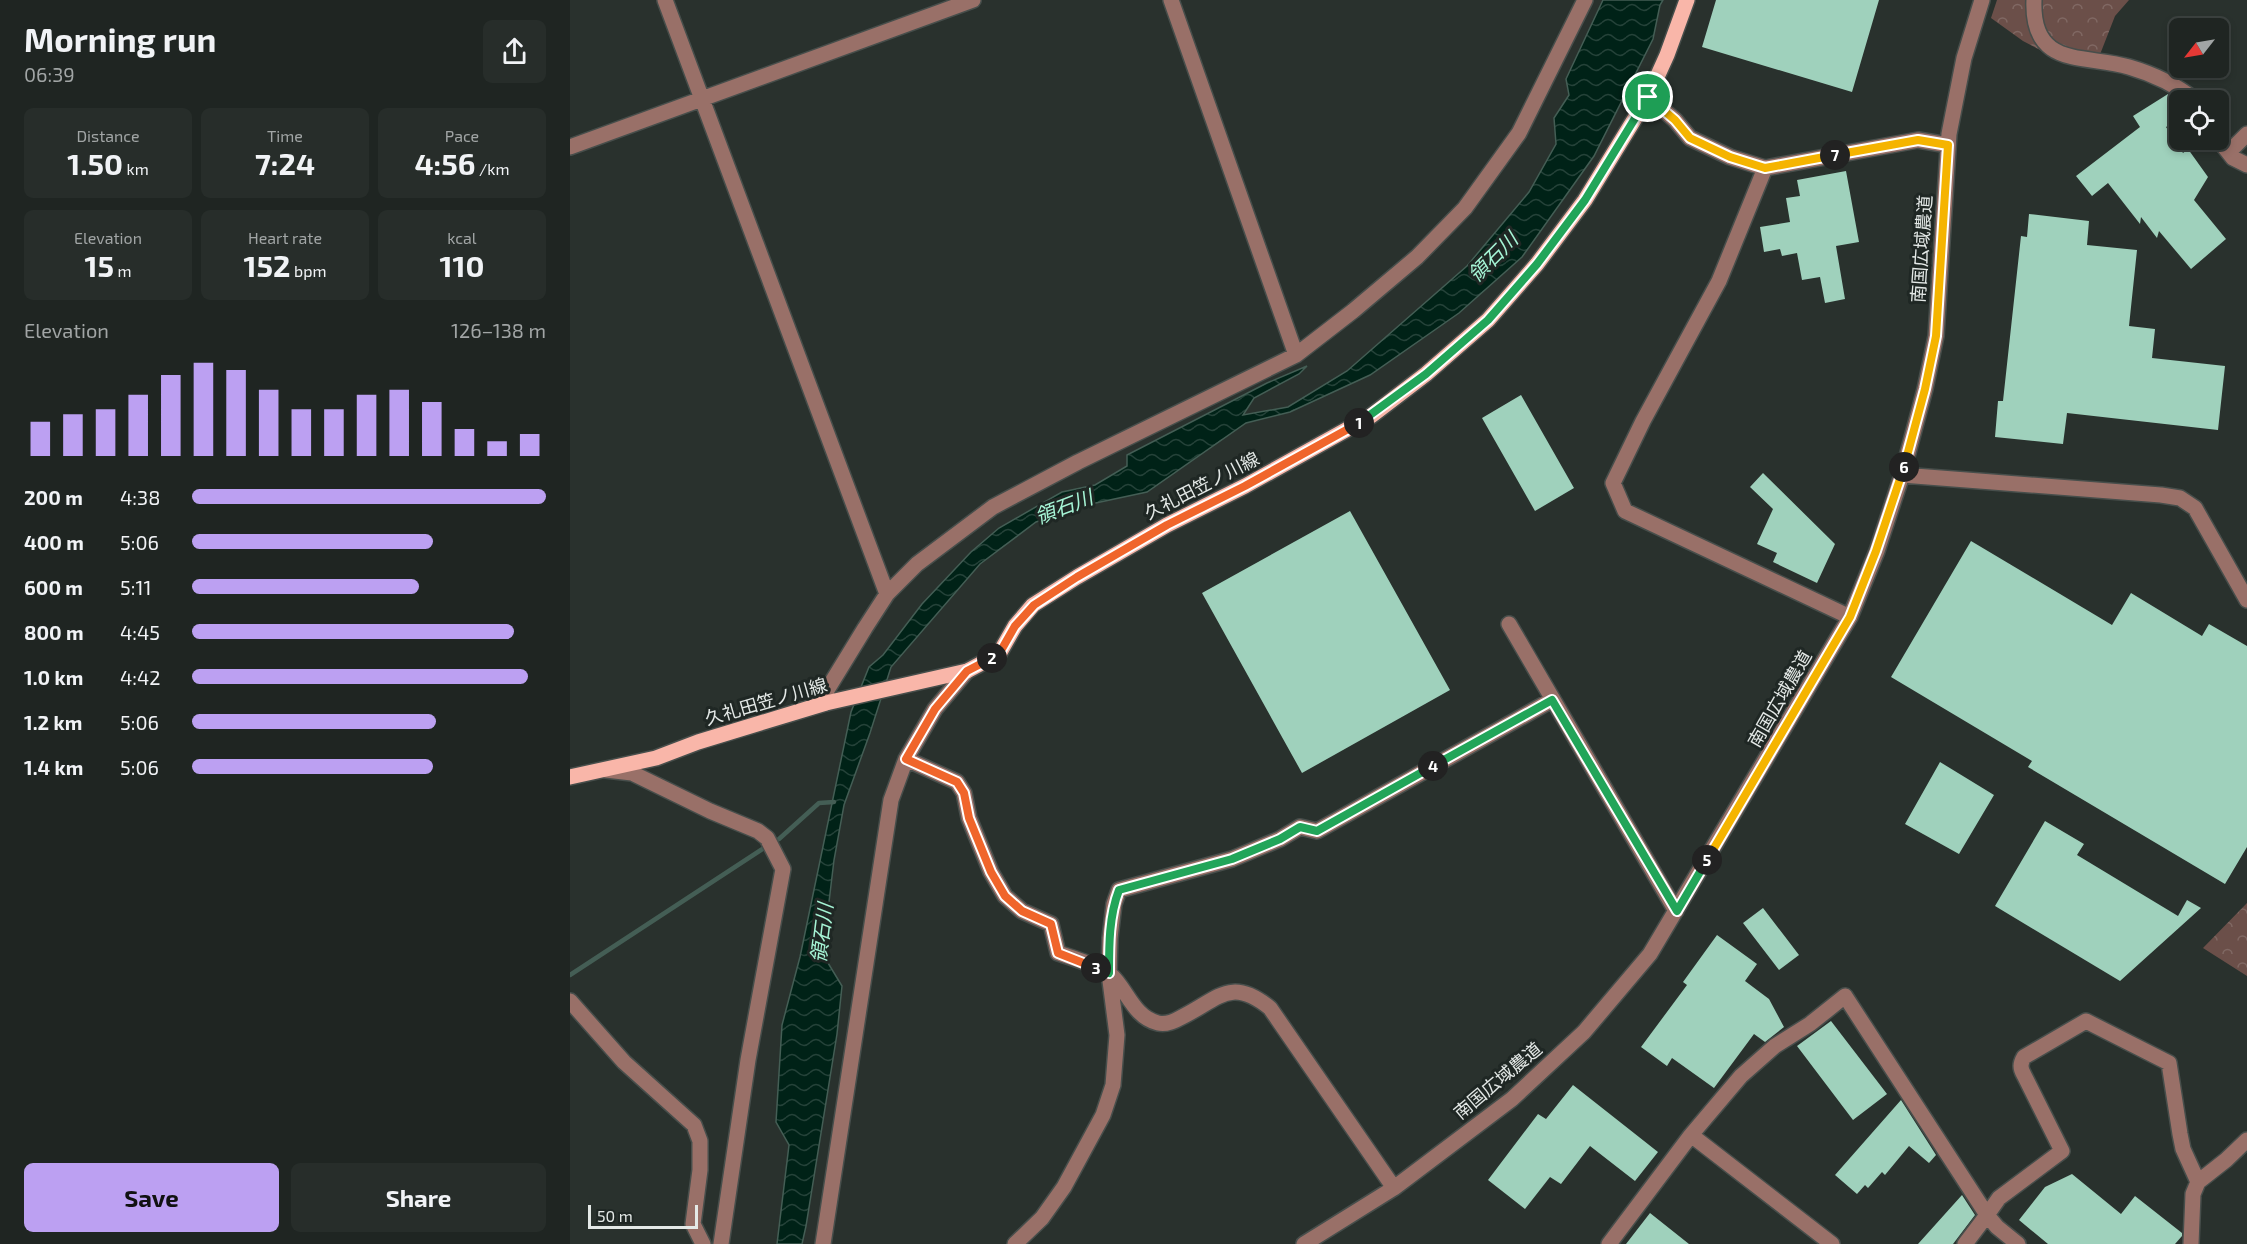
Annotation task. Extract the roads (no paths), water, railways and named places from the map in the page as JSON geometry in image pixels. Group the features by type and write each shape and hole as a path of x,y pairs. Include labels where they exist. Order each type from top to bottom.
{"main road":[{"name":"久礼田笠ノ川線","path":"570,777 656,758 708,739 831,703 967,671 999,654 1015,626 1034,605 1068,582 1167,525 1256,481 1363,421 1426,374 1488,320 1537,264 1585,200 1648,97 1667,55 1687,0"}],"street":[{"path":"665,0 887,594"},
{"path":"570,147 973,0"},
{"path":"1171,0 1296,355"},
{"path":"831,703 827,690 887,594 917,564 993,507 1078,462 1296,355 1417,257 1465,208 1519,133 1585,0"},
{"name":"南国広域農道","path":"1304,1244 1394,1188 1512,1099 1584,1032 1650,954 1850,617 1902,476 1925,389 1936,336 1948,145 1964,58 1982,0"},
{"path":"2034,0 2035,23 2042,37 2054,51 2075,59 2103,61 2129,67 2159,78 2179,90"},
{"path":"1648,97 1675,120 1690,138 1730,157 1765,168 1918,140 1948,145"},
{"path":"2247,134 2229,152 2233,158 2247,165"},
{"path":"1765,168 1719,281 1643,421 1613,483 1625,511 1850,617"},
{"path":"1902,476 2180,498 2195,508 2247,600"},
{"path":"1509,624 1677,911"},
{"path":"823,1244 891,800 906,759 935,709 967,671"},
{"path":"1015,1244 1042,1218 1064,1187 1103,1115 1113,1085 1117,1035 1109,973 1110,938 1114,904 1119,890 1232,859 1280,839 1300,827 1317,831 1552,700"},
{"path":"906,759 957,782 964,793 969,818 991,872 1005,896 1022,911 1051,924 1058,953 1109,973 1136,1010 1156,1022 1170,1023 1227,992 1240,991 1256,997 1270,1008 1394,1188"},
{"path":"604,770 632,773 710,811 758,831 767,838 783,869 748,1060 721,1244"},
{"path":"1609,1244 1691,1135 1742,1076 1775,1046 1810,1024 1845,996 1987,1215 1997,1227 2018,1244"},
{"path":"570,1001 624,1062 694,1125 700,1141 700,1170 693,1224 703,1244"},
{"path":"1965,1244 1999,1198 2062,1151 2020,1068 2024,1057 2086,1021 2169,1063 2183,1149 2198,1182"},
{"path":"1691,1135 1832,1244"},
{"path":"2191,1244 2193,1194 2198,1182 2247,1140"}],"water":[{"name":"領石川","path":"1603,0 1663,0 1653,39 1594,156 1522,257 1459,313 1370,375 1290,412 1246,423 1147,492 1091,504 1036,522 980,564 891,667 844,805 834,860 826,927 828,963 842,986 837,1034 806,1226 802,1244 777,1244 789,1145 776,1122 782,1025 800,957 851,712 869,667 883,655 922,604 971,552 999,528 1062,492 1095,485 1127,466 1127,455 1267,383 1307,366 1299,374 1254,398 1243,415 1288,407 1347,371 1467,266 1529,192 1556,144 1554,118 1569,95 1566,79"}],"waterway":[{"path":"779,839 819,803 834,802"},
{"path":"570,975 764,848"}]}
